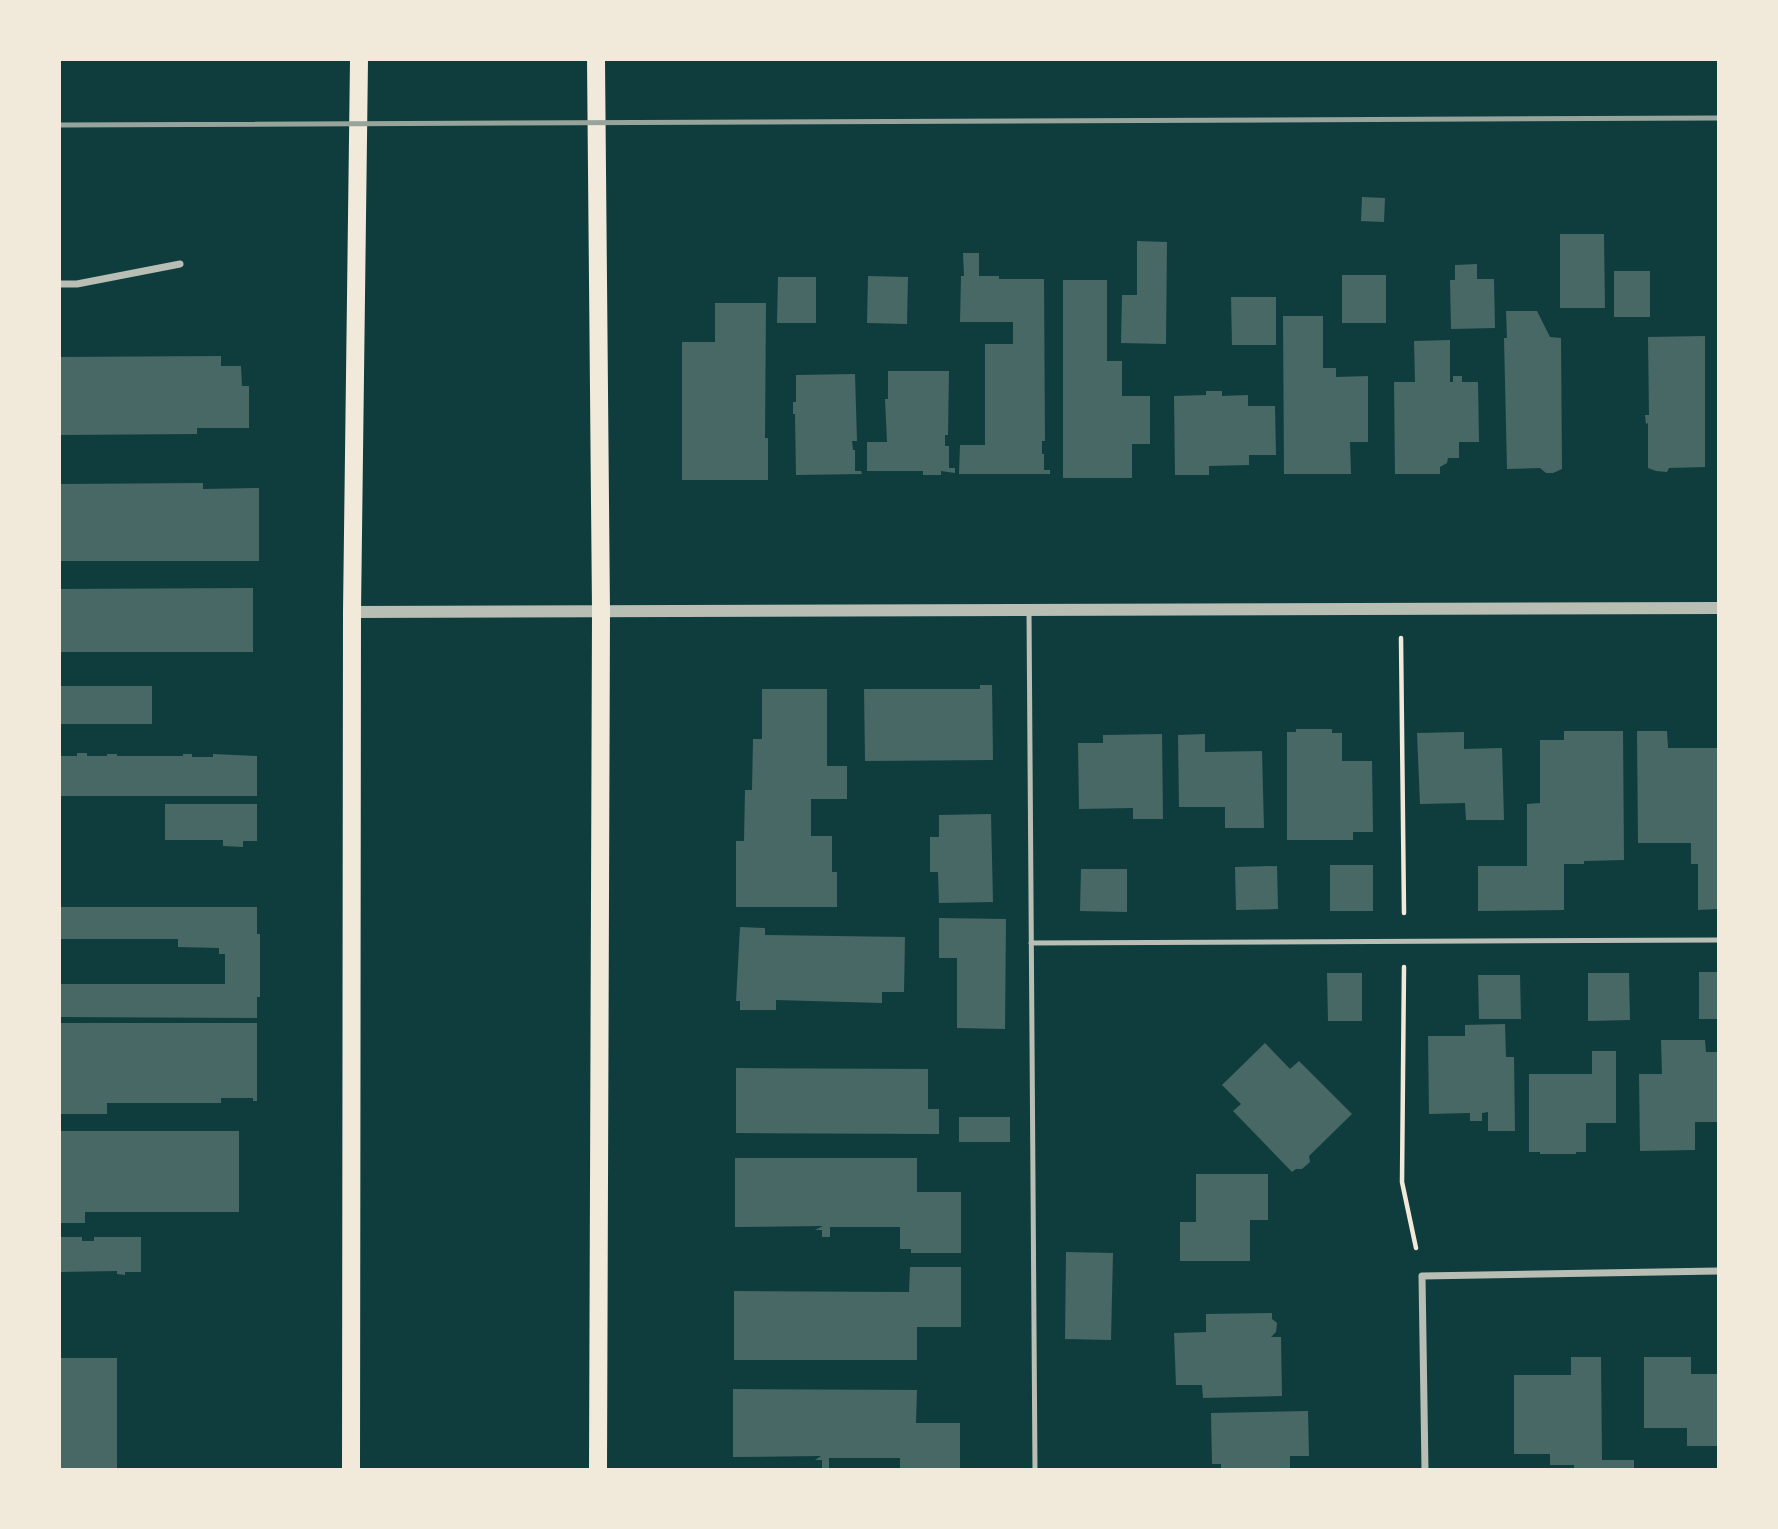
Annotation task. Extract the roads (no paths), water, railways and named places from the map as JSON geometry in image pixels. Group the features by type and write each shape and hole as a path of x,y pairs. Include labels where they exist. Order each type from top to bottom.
{"main road":[{"path":"351,1469 352,612 359,60"},
{"path":"596,60 601,611 598,1469"}],"street":[{"path":"60,284 77,284 180,264"},
{"path":"352,612 1718,608"},
{"path":"1425,1469 1422,1276 1718,1271"}],"lane":[{"path":"1029,610 1035,1469"},
{"path":"1031,943 1718,940"}],"railway":[{"path":"60,125 1718,118"}]}
